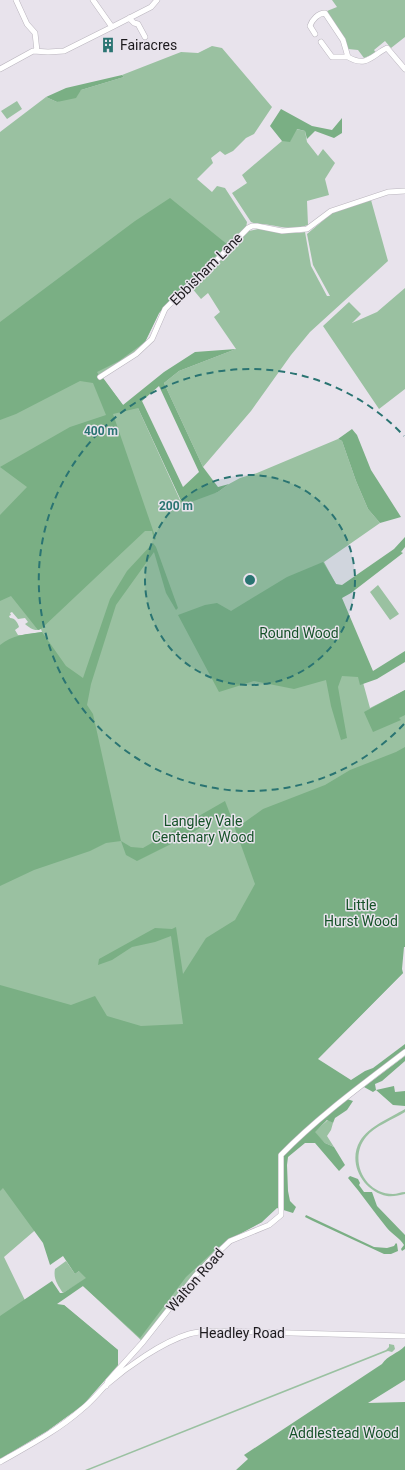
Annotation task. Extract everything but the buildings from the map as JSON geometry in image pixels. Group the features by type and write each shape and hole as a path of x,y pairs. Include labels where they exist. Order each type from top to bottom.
{"street":[{"path":"16,0 27,24 35,33 37,51"},
{"path":"93,0 112,27"},
{"path":"0,69 31,52 64,52 151,7 156,0"},
{"path":"315,34 310,24 314,18 322,13 325,13 341,36 348,57"},
{"path":"129,18 134,23 138,24 145,38"},
{"path":"321,42 332,57 348,57 358,61 368,60 388,48 405,69"},
{"name":"Ebbisham Lane","path":"100,377 136,354 152,339 165,310 248,228 257,226 282,231 307,229 331,211 388,192 405,191"},
{"name":"Walton Road","path":"106,1386 108,1381 143,1342 195,1276 212,1258 230,1241 269,1225 281,1214 281,1155 300,1136 345,1097 405,1052"},
{"name":"Headley Road","path":"0,1462 51,1433 83,1409 106,1386 135,1363 190,1333 204,1331 405,1336"}],"green space":[{"path":"332,0 405,0 405,37 391,48 385,41 374,50 376,53 364,58 358,50 348,49 341,33 327,11 337,7"},
{"name":"Langley Vale Centenary Wood","path":"212,46 222,48 272,107 254,134 246,138 233,151 225,155 220,151 211,158 213,163 197,179 212,192 217,186 225,188 247,222 246,228 184,286 159,313 145,342 136,354 103,378 123,405 138,408 180,500 218,492 240,478 257,473 338,439 342,441 356,481 368,509 380,523 324,562 336,584 370,708 405,690 405,927 390,962 403,973 318,1058 268,1154 262,1222 232,1238 215,1250 143,1342 83,1286 86,1279 63,1293 55,1279 55,1269 66,1261 75,1274 79,1271 40,1226 4,1257 35,1321 64,1305 118,1350 118,1365 83,1405 47,1431 0,1459 0,132 46,97 57,102 81,90 124,77 122,75 181,52 198,53","holes":["12,612 18,619 25,618 28,622 25,624 35,630 41,629 42,632 18,635 15,630 19,627 19,625 15,620 10,618 10,613"]},
{"path":"122,75 124,77 81,90 76,98 57,102 46,97 66,88"},
{"path":"17,101 22,109 7,119 1,111"},
{"path":"281,109 312,126 332,130 342,118 342,133 334,138 315,131 307,139 305,131 297,129 290,142 282,141 270,126"},
{"path":"296,129 305,131 307,142 318,156 323,149 335,163 325,179 329,195 307,201 308,225 291,228 251,222 232,193 247,183 242,175 282,141 290,141"},
{"path":"170,198 228,245 184,286 159,313 145,342 119,361 97,372 123,405 164,372 195,352 236,349 179,371 164,383 203,467 218,487 229,484 218,492 183,505 138,408 113,414 156,539 154,540 152,531 145,531 41,629 38,630 11,596 0,601 0,515 27,487 0,467 70,427 106,415 93,383 80,381 16,414 0,420 0,322 135,221","holes":["159,386 199,472 183,487 142,401"]},
{"path":"371,200 388,261 310,332 291,355 251,411 203,467 164,383 179,371 236,349 214,317 220,312 208,293 201,299 191,287 212,269 249,231 258,229 299,233 305,232 311,266 327,296 330,296 313,265 307,234 332,213"},
{"path":"405,288 405,389 379,409 323,326 349,302 361,314 352,323 377,312"},
{"path":"352,429 357,435 371,470 401,517 380,523 368,509 356,481 342,441 338,439"},
{"name":"Round Wood","path":"405,537 405,547 401,552 403,553 351,593 342,598 373,671 405,651 405,662 377,679 360,685 358,677 342,676 338,687 347,738 341,740 331,706 326,680 294,689 254,681 219,692 178,615 205,605 217,603 231,611 287,577 323,562 336,584 342,585 394,549"},
{"path":"153,543 156,547 178,608 176,610 166,593 154,552 116,605 91,684 87,705 93,714 121,841 106,843 90,851 34,870 0,886 0,645 15,637 42,632 66,666 83,678 110,599 127,571"},
{"path":"378,585 399,614 390,620 370,592"},
{"path":"405,690 405,715 399,718 401,720 373,732 364,712"},
{"name":"Little Hurst Wood","path":"405,747 405,947 402,969 403,973 318,1059 351,1080 373,1068 405,1044 405,1050 347,1099 353,1101 347,1110 335,1118 333,1123 327,1120 315,1132 325,1143 334,1147 345,1165 339,1171 315,1143 305,1143 288,1157 288,1191 290,1201 296,1207 293,1213 277,1208 262,1222 232,1238 215,1250 186,1277 140,1338 83,1286 57,1304 64,1305 118,1350 118,1365 83,1405 47,1431 0,1459 0,1316 52,1281 60,1293 63,1293 86,1278 79,1271 75,1274 63,1256 50,1265 43,1243 3,1188 0,1191 0,985 71,1005 95,996 107,1016 141,1026 183,1024 171,936 155,942 132,947 112,960 98,965 99,959 155,928 172,929 176,927 183,974 206,938 235,920 255,884 233,823 242,824 263,809 325,785 350,770"},
{"path":"225,801 232,819 216,817 189,835 137,861 126,855 121,841 131,847 143,848"},
{"path":"405,1056 405,1061 382,1081 375,1084 376,1090 373,1092 364,1087"},
{"path":"394,1086 395,1092 405,1091 405,1106 393,1105 376,1090"},
{"path":"405,1109 405,1112 379,1126 366,1137 361,1146 359,1155 359,1165 362,1174 367,1182 374,1188 393,1194 405,1192 405,1194 387,1196 378,1193 364,1182 357,1167 355,1158 356,1149 360,1141 369,1131"},
{"path":"328,1120 333,1123 327,1136 334,1147 325,1143 314,1132"},
{"path":"350,1176 358,1179 360,1183 359,1185 364,1192 372,1192 377,1206 405,1235 405,1249 402,1251 401,1249 404,1245 382,1222 348,1178"},
{"path":"306,1215 374,1247 387,1248 394,1246 396,1243 398,1251 391,1254 384,1254 305,1217"},
{"path":"389,1344 394,1345 395,1349 392,1352 388,1351 89,1470 85,1470 386,1350 389,1347"},
{"name":"Addlestead Wood","path":"405,1346 405,1380 368,1403 405,1402 405,1470 236,1470 248,1459 244,1455 382,1364"}],"place":[{"name":"Fairacres","path":"108,45"}]}
